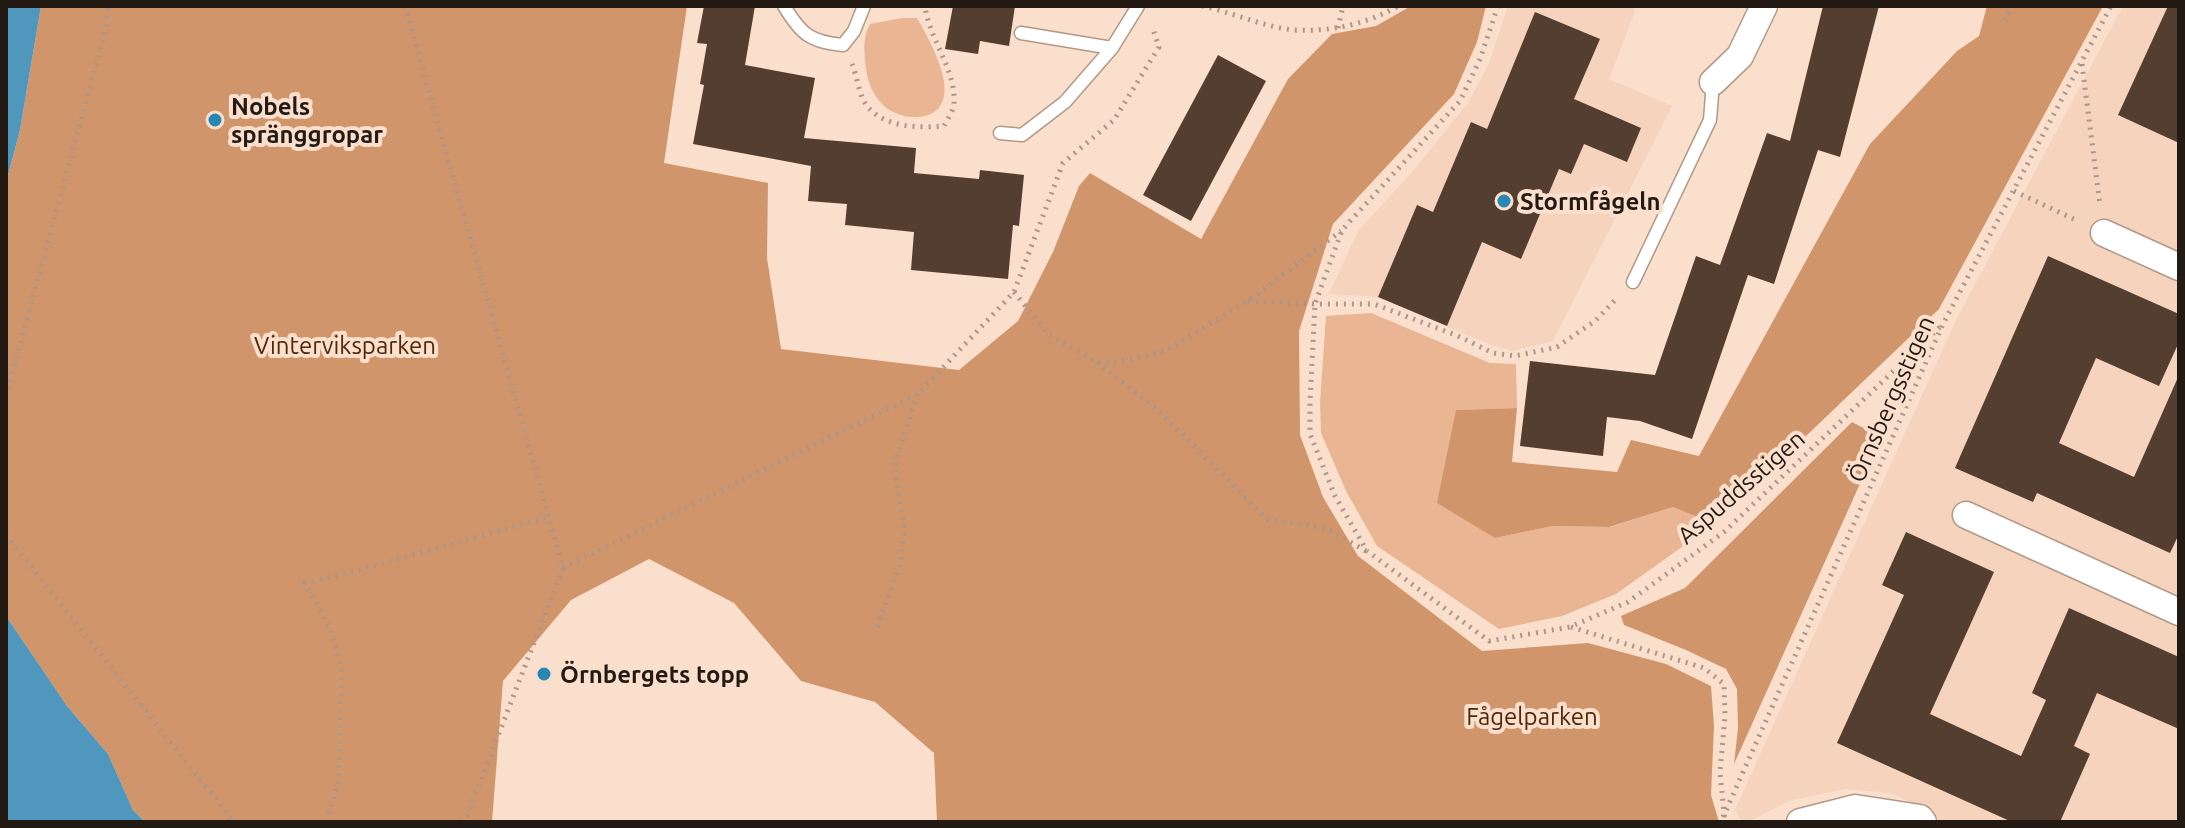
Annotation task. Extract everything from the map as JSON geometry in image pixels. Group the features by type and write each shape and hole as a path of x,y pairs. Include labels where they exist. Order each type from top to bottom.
{"street":[{"path":"1713,82 1740,56 1764,6"},
{"path":"2104,233 2179,267"},
{"path":"1966,515 2179,612"},
{"path":"1800,822 1855,808 1920,818 1923,822"}],"lane":[{"path":"784,6 799,30 819,42 843,45 854,31 864,6"},
{"path":"1000,133 1022,135 1065,102 1112,48 1138,6"},
{"path":"1021,33 1112,48"},
{"path":"1633,282 1710,120 1713,82"}],"path":[{"path":"6,397 107,24 108,6"},
{"path":"405,6 563,568 467,816 460,822"},
{"path":"843,45 866,105 889,122 923,128 944,126 954,105 948,72 926,20 925,6"},
{"path":"1202,6 1293,30 1338,28 1373,20 1398,6"},
{"path":"1338,28 1343,6"},
{"name":"Aspuddsstigen","path":"1498,6 1480,59 1460,101 1342,230 1315,304 1310,434 1335,496 1367,551 1489,641 1570,627 1628,602 1724,532 1943,324"},
{"path":"2005,21 2013,6"},
{"name":"Örnsbergsstigen","path":"1724,820 1943,324 2111,6"},
{"path":"563,568 918,394 1014,292 1063,163 1114,120 1159,47 1150,20"},
{"path":"2082,62 2104,233"},
{"path":"2014,191 2104,233"},
{"path":"1096,362 1119,362 1167,350 1248,301 1342,230"},
{"path":"1248,301 1374,304 1493,353 1515,356 1557,347 1595,321 1633,282"},
{"path":"1014,292 1048,334 1096,362 1160,412 1268,520 1326,528 1367,551"},
{"path":"877,627 901,563 904,527 894,466 918,394"},
{"path":"327,822 339,777 341,669 331,629 305,583 389,563 549,517"},
{"path":"6,535 234,822"},
{"path":"1570,627 1704,668 1724,684 1725,716 1720,772 1724,820"}],"shaded area":[{"name":"Stormfågeln","path":"1508,6 1633,6 1635,12 1609,79 1672,106 1553,341 1513,351 1491,345 1378,297 1329,294 1358,231 1412,172 1468,103 1489,63"},
{"path":"2123,6 2179,6 2179,822 1941,822 1931,811 1890,793 1845,789 1789,801 1748,822 1742,822 1735,810 1956,320"},
{"path":"917,18 937,58 944,81 945,91 939,108 925,116 908,117 884,106 873,91 867,73 864,42 870,24"},
{"path":"1371,313 1490,363 1516,364 1517,408 1456,410 1495,538 1553,526 1610,527 1673,507 1714,524 1616,594 1562,616 1499,629 1377,546 1346,491 1321,433 1326,316"}],"green space":[{"name":"Vinterviksparken","path":"41,6 687,6 664,163 768,183 767,258 781,349 959,370 1018,321 1053,252 1079,186 1090,173 1201,239 1288,79 1332,34 1376,26 1411,6 1486,6 1477,42 1454,94 1333,224 1299,331 1300,435 1323,497 1358,556 1482,651 1588,643 1666,664 1711,686 1714,726 1711,795 1719,822 937,822 934,753 875,702 801,681 734,603 649,559 571,600 503,681 492,822 145,822 133,810 108,754 67,706 6,616 6,183 20,130"},
{"path":"1987,6 2103,6 1939,309 1714,524 1673,507 1609,527 1553,526 1495,538 1437,503 1456,410 1517,408 1512,462 1617,472 1631,440 1699,456 1870,144 1957,51 1979,36"},
{"path":"1852,422 1881,437 1734,764 1738,728 1737,689 1726,669 1624,625 1621,616 1685,588"}],"water":[{"path":"6,6 41,6 20,130 6,183"},
{"path":"6,616 67,706 108,754 133,810 145,822 6,822"}],"building":[{"path":"704,6 755,6 745,65 815,78 804,138 916,148 914,173 979,179 980,170 1024,175 1019,226 1013,225 1008,279 911,270 914,232 845,225 847,204 808,201 811,166 693,144 704,85 700,84 707,44 697,43"},
{"path":"953,6 1015,6 1009,46 980,41 978,54 945,49"},
{"path":"1823,6 1879,6 1840,157 1818,150 1774,284 1748,275 1692,439 1640,421 1607,417 1603,456 1520,446 1530,361 1655,375 1696,256 1720,265 1767,133 1790,141"},
{"path":"2168,6 2179,6 2179,143 2118,115"},
{"path":"1535,12 1600,39 1574,99 1641,128 1627,162 1584,144 1571,174 1559,169 1521,259 1482,242 1447,326 1378,297 1417,205 1433,212 1471,122 1487,129"},
{"path":"1218,55 1266,81 1191,221 1143,195"},
{"path":"2048,256 2179,314 2179,342 2159,386 2096,358 2059,443 2134,477 2179,375 2179,534 2170,553 2037,493 2033,502 1955,468"},
{"path":"1906,532 1994,572 1930,714 2021,756 2046,700 2032,693 2069,608 2179,657 2179,729 2097,693 2074,746 2090,754 2060,822 2012,822 1837,743 1904,595 1882,585"}],"place":[{"name":"Nobels spränggropar","path":"215,120"},
{"name":"Stormfågeln","path":"1504,201"},
{"name":"Örnbergets topp","path":"544,674"}],"park label":[{"name":"Fågelparken","path":"1532,716"}]}
